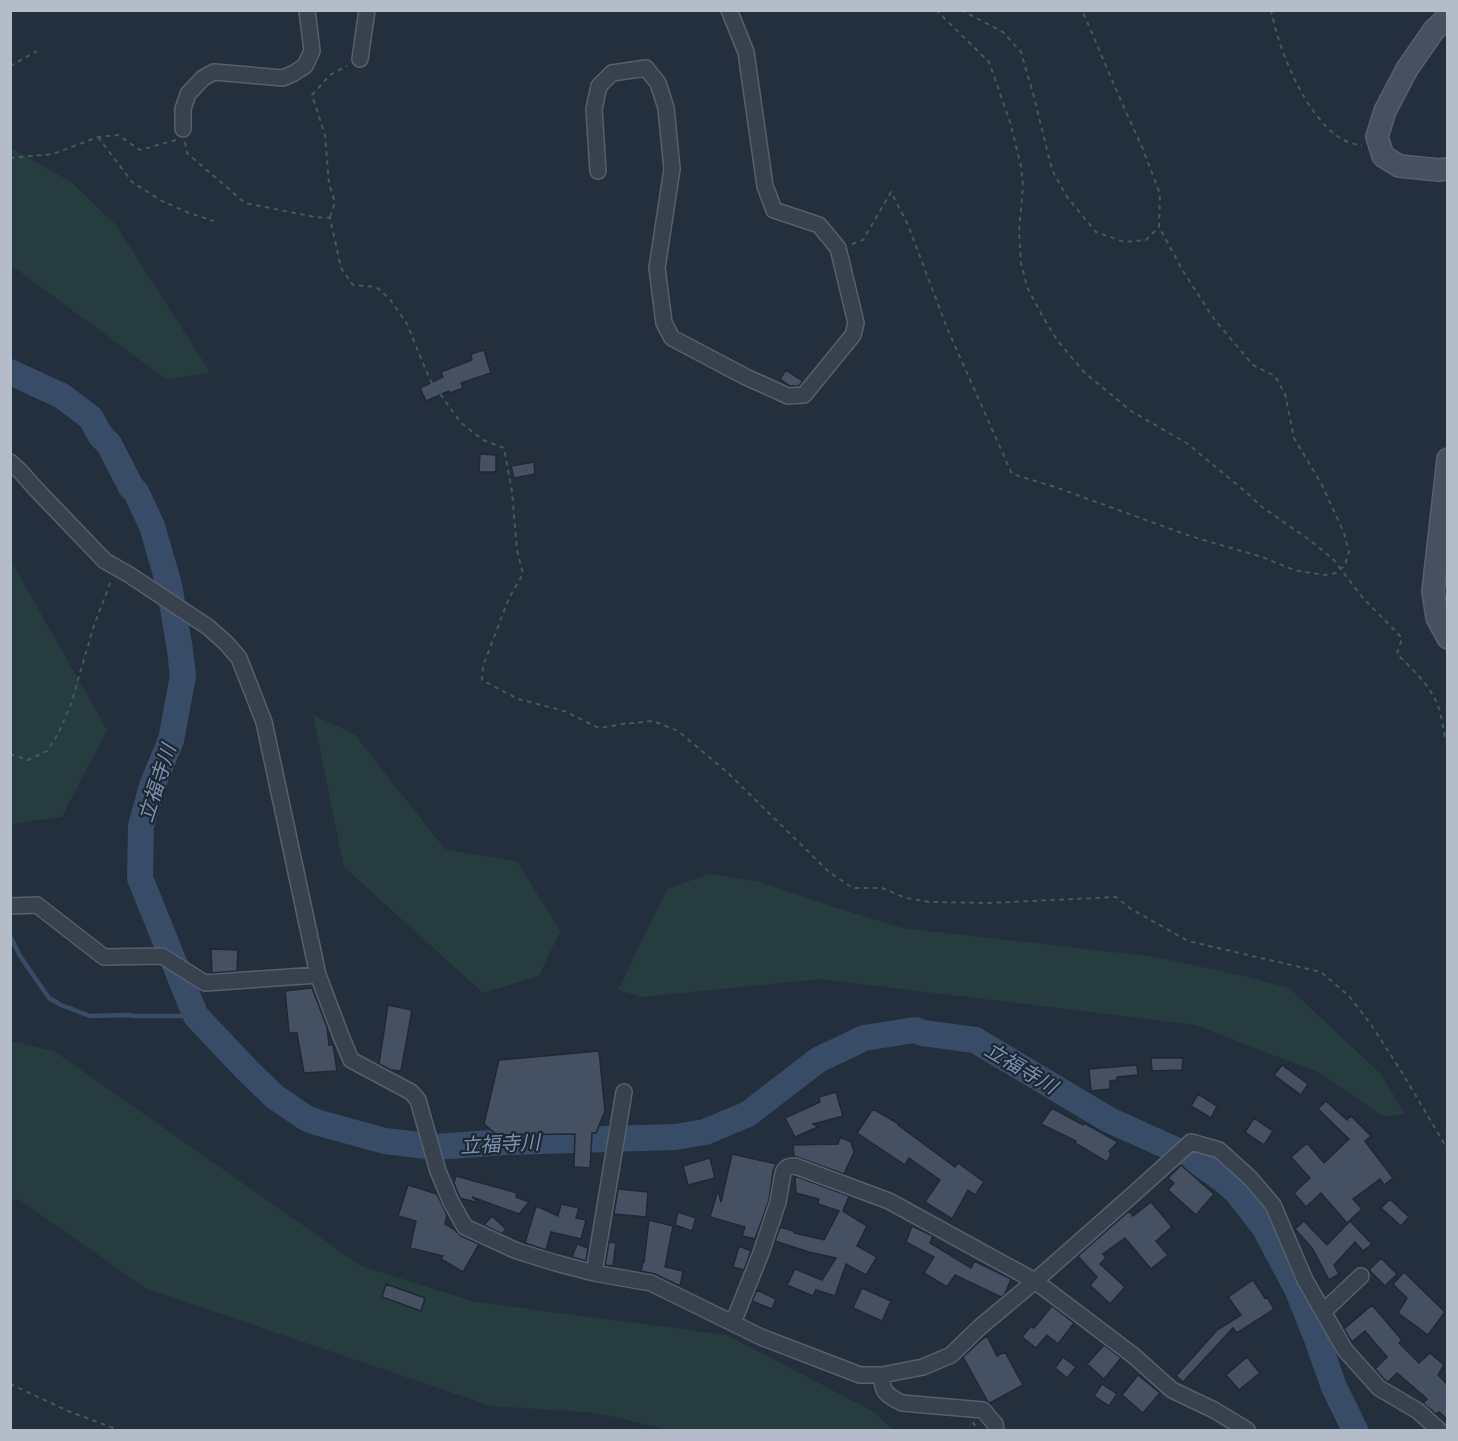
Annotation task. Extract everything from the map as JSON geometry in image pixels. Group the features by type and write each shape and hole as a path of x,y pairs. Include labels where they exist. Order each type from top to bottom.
{"main road":[{"path":"1448,17 1434,30 1407,69 1385,111 1377,137 1383,156 1399,166 1448,169"},
{"path":"1448,459 1433,591 1437,618 1448,638"}],"street":[{"path":"183,129 183,109 188,94 204,78 214,72 284,78 305,66 312,51 307,10"},
{"path":"360,59 367,10"},
{"path":"598,171 594,109 599,86 612,73 646,68 658,83 666,108 672,169 657,268 664,323 672,338 788,396 804,395 853,335 856,323 838,248 819,225 774,210 765,186 746,52 729,10"},
{"path":"10,462 105,561 207,627 239,658 264,722 318,975 351,1060 411,1092 418,1100 438,1171 465,1227 517,1251 556,1263 594,1273 651,1283 761,1337 860,1375 882,1375 923,1367 951,1355 1191,1142 1219,1150 1250,1178 1273,1205 1305,1280 1345,1350 1379,1388 1418,1411 1439,1431"},
{"path":"10,906 38,905 104,957 162,956 205,983 318,975"},
{"path":"594,1273 624,1092"},
{"path":"733,1323 778,1202 784,1169 795,1166 890,1201 1035,1281 1134,1356 1172,1390 1214,1410 1247,1431"},
{"path":"1323,1312 1361,1276"},
{"path":"882,1375 884,1391 902,1403 983,1410 995,1424 996,1431"}],"path":[{"path":"936,10 989,62 1010,122 1021,166 1023,186 1019,232 1021,263 1028,287 1042,317 1057,340 1084,372 1131,411 1188,444 1262,507 1334,560 1362,597 1402,638 1397,654 1427,684 1440,711 1443,733 1448,745"},
{"path":"961,10 1003,32 1021,52 1052,170 1066,197 1096,232 1124,242 1146,240 1159,227"},
{"path":"838,248 862,240 891,192 908,225 947,328 1012,474 1190,536 1262,557 1294,570 1324,575 1336,573 1342,569 1348,552 1344,533 1322,484 1294,438 1285,394 1275,376 1254,365 1214,320 1159,227 1160,194 1082,10"},
{"path":"1271,10 1277,34 1296,84 1319,120 1341,139 1383,156"},
{"path":"10,66 37,51"},
{"path":"360,59 330,75 312,94 325,135 329,184 335,202 330,218 341,268 353,285 376,287 389,298 407,324 430,380 461,423 483,440 504,448 512,492 517,550 523,574 509,598 483,666 482,680 518,699 564,711 599,728 653,721 678,731 728,773 829,872 854,888 882,888 906,898 931,902 988,903 1116,897 1131,909 1188,941 1321,972 1350,997 1372,1026 1448,1150"},
{"path":"10,158 53,154 98,137 118,135 140,150 184,138 187,153 244,203 330,218"},
{"path":"98,137 132,182 162,201 214,221"},
{"path":"10,754 28,760 47,751 58,734 71,704 94,625 122,571"},
{"path":"10,1384 68,1411 119,1431"}],"green space":[{"path":"11,148 71,182 116,225 210,372 167,380 11,265"},
{"path":"11,561 107,730 62,817 11,824"},
{"path":"313,715 354,734 445,849 517,861 560,931 539,976 483,993 344,867"},
{"path":"709,874 760,882 902,928 1156,957 1289,988 1381,1074 1405,1114 1384,1117 1320,1073 1195,1025 821,979 642,997 618,990 667,889"},
{"path":"11,1041 54,1051 361,1266 475,1302 727,1335 874,1412 893,1430 669,1430 597,1413 491,1406 145,1288 20,1200 11,1199"}],"building":[{"path":"484,350 491,373 461,383 463,388 450,393 449,391 426,401 420,388 443,377 441,372 472,360 471,354"},
{"path":"786,370 803,381 799,386 790,386 780,379"},
{"path":"480,454 496,455 496,472 479,472"},
{"path":"534,462 535,474 514,478 511,466"},
{"path":"211,949 238,950 237,971 212,973"},
{"path":"312,988 327,1027 329,1045 333,1045 337,1071 304,1073 297,1033 289,1033 285,991"},
{"path":"388,1005 412,1010 401,1071 391,1070 379,1064"},
{"path":"599,1051 605,1111 596,1133 592,1133 590,1168 574,1167 575,1134 497,1135 484,1124 499,1060"},
{"path":"1151,1058 1183,1058 1182,1070 1152,1071"},
{"path":"1137,1065 1138,1075 1117,1077 1117,1080 1110,1081 1110,1089 1091,1091 1089,1069"},
{"path":"1282,1065 1308,1084 1301,1095 1274,1075"},
{"path":"836,1092 843,1116 813,1124 818,1127 795,1137 785,1118 820,1102 819,1097"},
{"path":"1198,1094 1217,1106 1211,1118 1191,1106"},
{"path":"1326,1101 1347,1120 1351,1116 1371,1136 1365,1141 1393,1178 1384,1185 1380,1179 1353,1199 1362,1209 1347,1223 1321,1193 1306,1207 1294,1193 1310,1178 1291,1157 1307,1143 1324,1163 1349,1139 1318,1109"},
{"path":"1052,1108 1118,1142 1109,1151 1111,1154 1107,1162 1075,1143 1076,1141 1041,1124"},
{"path":"873,1109 899,1124 955,1167 958,1163 984,1182 975,1195 968,1190 952,1219 925,1202 940,1180 909,1158 905,1165 857,1133"},
{"path":"1254,1118 1273,1131 1264,1145 1245,1132"},
{"path":"840,1137 851,1142 854,1152 844,1174 794,1156 793,1145 838,1144"},
{"path":"732,1154 776,1164 769,1200 755,1239 742,1236 745,1227 710,1217 718,1190 721,1202"},
{"path":"710,1158 715,1178 688,1185 683,1166"},
{"path":"1181,1165 1214,1194 1196,1215 1168,1190 1174,1183 1168,1178"},
{"path":"456,1176 517,1193 516,1197 529,1202 519,1214 472,1197 479,1203 460,1198 454,1183"},
{"path":"795,1176 849,1196 843,1211 867,1226 857,1246 877,1257 866,1275 846,1264 835,1296 816,1290 813,1296 787,1285 795,1269 822,1280 836,1258 775,1241 780,1227 824,1240 839,1211 818,1204 819,1199 796,1193"},
{"path":"408,1185 437,1194 447,1215 445,1224 461,1236 479,1244 463,1272 441,1259 443,1256 410,1248 416,1221 398,1216"},
{"path":"618,1189 648,1192 646,1217 614,1214"},
{"path":"1390,1199 1409,1217 1401,1226 1381,1208"},
{"path":"1151,1202 1172,1227 1156,1241 1168,1255 1151,1269 1125,1238 1103,1254 1106,1258 1100,1264 1125,1287 1110,1304 1090,1285 1097,1277 1078,1256 1129,1211 1133,1216"},
{"path":"561,1204 579,1208 576,1218 586,1220 581,1239 551,1232 546,1250 525,1243 536,1206 558,1216"},
{"path":"678,1212 696,1218 692,1231 675,1225"},
{"path":"492,1216 506,1229 502,1234 484,1225"},
{"path":"649,1220 673,1226 665,1267 683,1271 680,1286 655,1274 641,1271"},
{"path":"1304,1221 1327,1245 1350,1221 1372,1244 1363,1251 1355,1242 1334,1265 1339,1274 1329,1280 1312,1248 1295,1229"},
{"path":"912,1226 933,1236 930,1243 971,1268 974,1261 1011,1279 1005,1294 1001,1297 955,1275 947,1287 924,1273 934,1257 906,1242"},
{"path":"609,1242 616,1243 613,1266 605,1265"},
{"path":"577,1244 588,1248 586,1261 572,1257"},
{"path":"739,1246 751,1251 744,1270 733,1267"},
{"path":"1381,1258 1397,1274 1385,1286 1369,1270"},
{"path":"1404,1272 1445,1312 1428,1335 1398,1313 1407,1298 1393,1284"},
{"path":"1253,1280 1274,1309 1237,1333 1233,1328 1183,1382 1176,1376 1218,1329 1241,1315 1228,1297"},
{"path":"386,1284 425,1298 421,1311 382,1297"},
{"path":"862,1288 891,1301 882,1321 853,1308"},
{"path":"757,1290 776,1299 772,1309 752,1301"},
{"path":"1372,1305 1402,1340 1399,1343 1419,1363 1430,1353 1444,1365 1438,1375 1448,1385 1448,1420 1423,1403 1427,1399 1397,1373 1388,1382 1385,1380 1375,1369 1387,1357 1365,1331 1352,1342 1344,1329"},
{"path":"1052,1306 1074,1323 1058,1344 1047,1335 1036,1348 1022,1337 1031,1326 1034,1328"},
{"path":"987,1336 997,1356 1005,1352 1023,1385 990,1403 963,1357"},
{"path":"1104,1345 1121,1358 1104,1379 1087,1364"},
{"path":"1063,1357 1076,1367 1067,1378 1055,1368"},
{"path":"1247,1357 1260,1373 1239,1390 1226,1375"},
{"path":"1138,1375 1160,1393 1143,1413 1122,1395"},
{"path":"1102,1384 1117,1394 1109,1406 1094,1396"}],"waterway":[{"name":"立福寺川","path":"10,372 62,396 91,418 100,435 109,444 152,526 169,585 183,676 171,740 152,786 141,826 140,878 196,1016 275,1097 306,1118 319,1123 385,1141 436,1147 505,1142 675,1137 705,1132 748,1114 818,1060 864,1038 915,1030 975,1040 1109,1120 1187,1155 1237,1192 1264,1227 1297,1289 1334,1387 1355,1430"},
{"path":"10,936 20,956 49,998 61,1005 90,1016 196,1016"}]}
